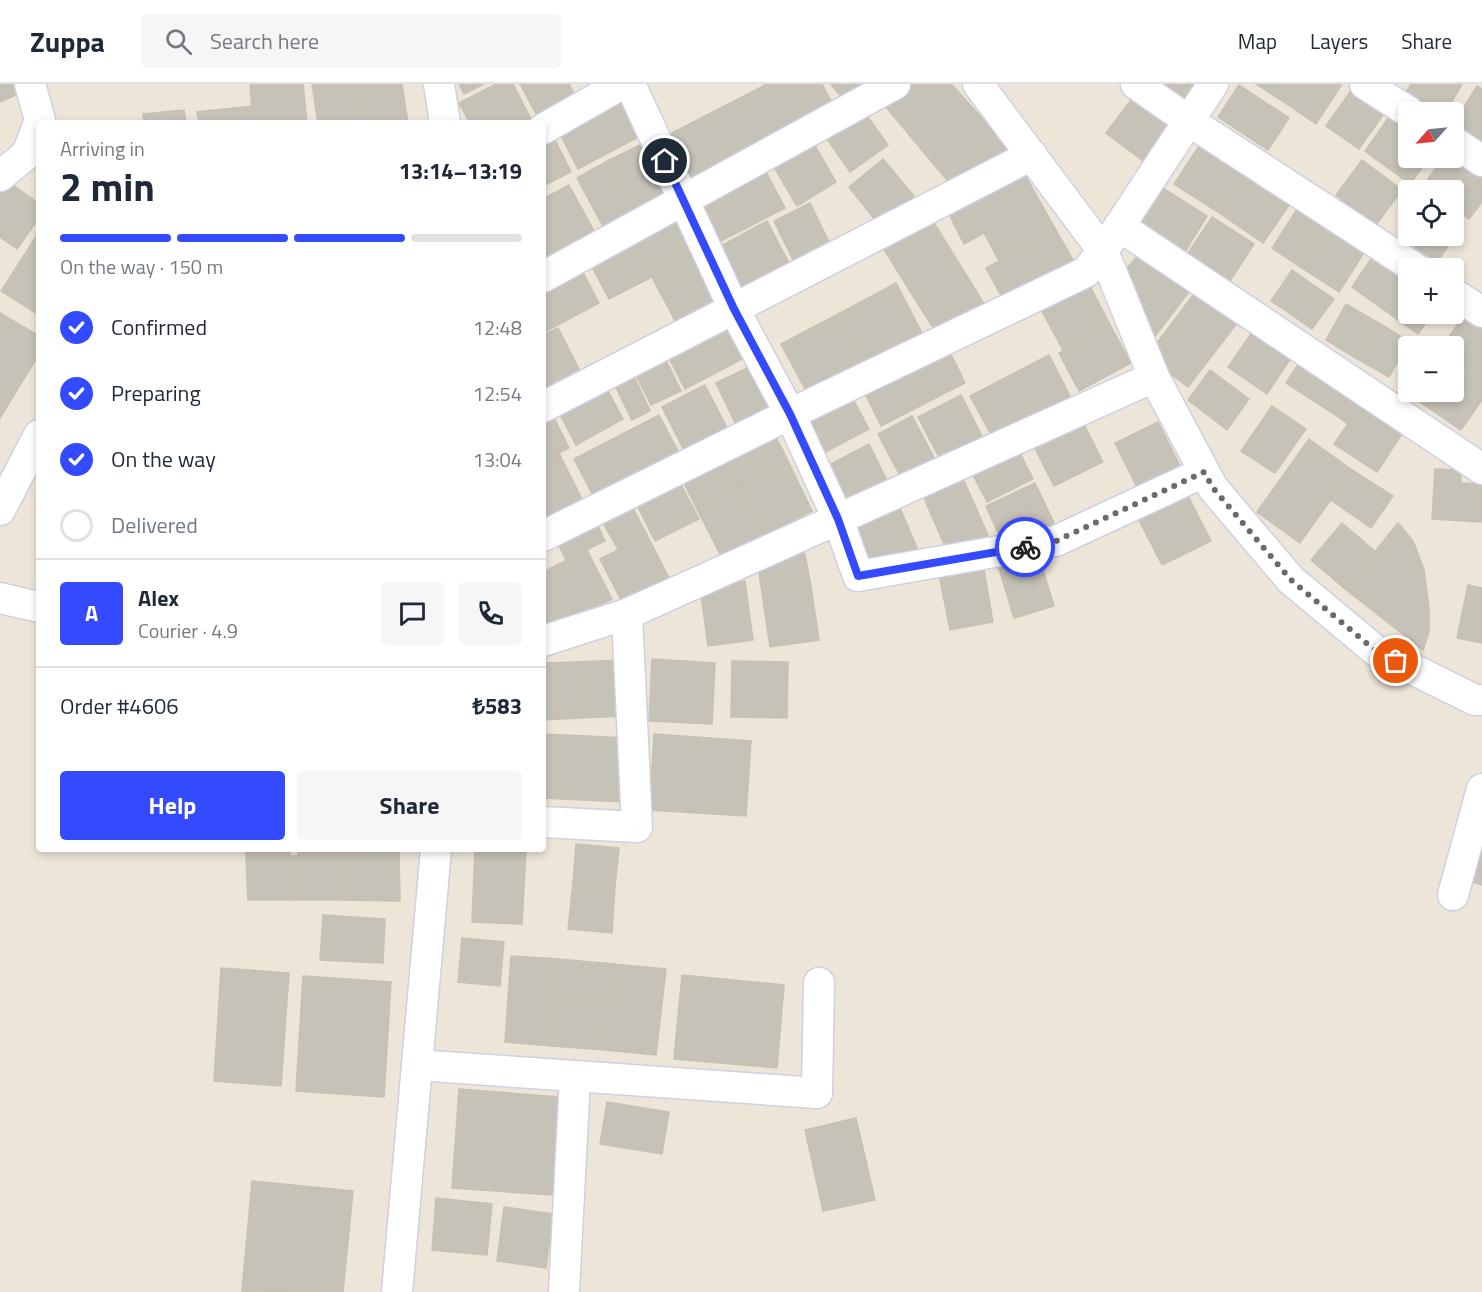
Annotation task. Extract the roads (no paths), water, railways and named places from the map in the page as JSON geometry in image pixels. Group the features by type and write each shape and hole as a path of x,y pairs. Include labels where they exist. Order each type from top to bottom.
{"street":[{"path":"30,84 39,120"},
{"path":"439,84 445,120"},
{"path":"546,127 622,84"},
{"path":"630,84 734,309 790,414 838,519 858,576 1056,541 1204,472"},
{"path":"546,275 895,84"},
{"path":"978,84 1103,251 1154,377 1213,488 1291,580 1376,651 1475,700 1482,700"},
{"path":"1136,84 1400,258"},
{"path":"546,535 1086,272 1103,251 1213,84"},
{"path":"1365,84 1398,105"},
{"path":"0,176 35,147"},
{"path":"1464,149 1482,161"},
{"path":"546,405 1032,155"},
{"path":"1119,226 1478,457"},
{"path":"1464,300 1482,312"},
{"path":"546,640 627,614 1154,377"},
{"path":"0,510 36,443"},
{"path":"0,598 36,606"},
{"path":"546,822 637,827 627,614"},
{"path":"1454,895 1482,789"},
{"path":"397,1292 436,852"},
{"path":"417,1065 817,1093 819,983"},
{"path":"564,1292 575,1077"}]}
